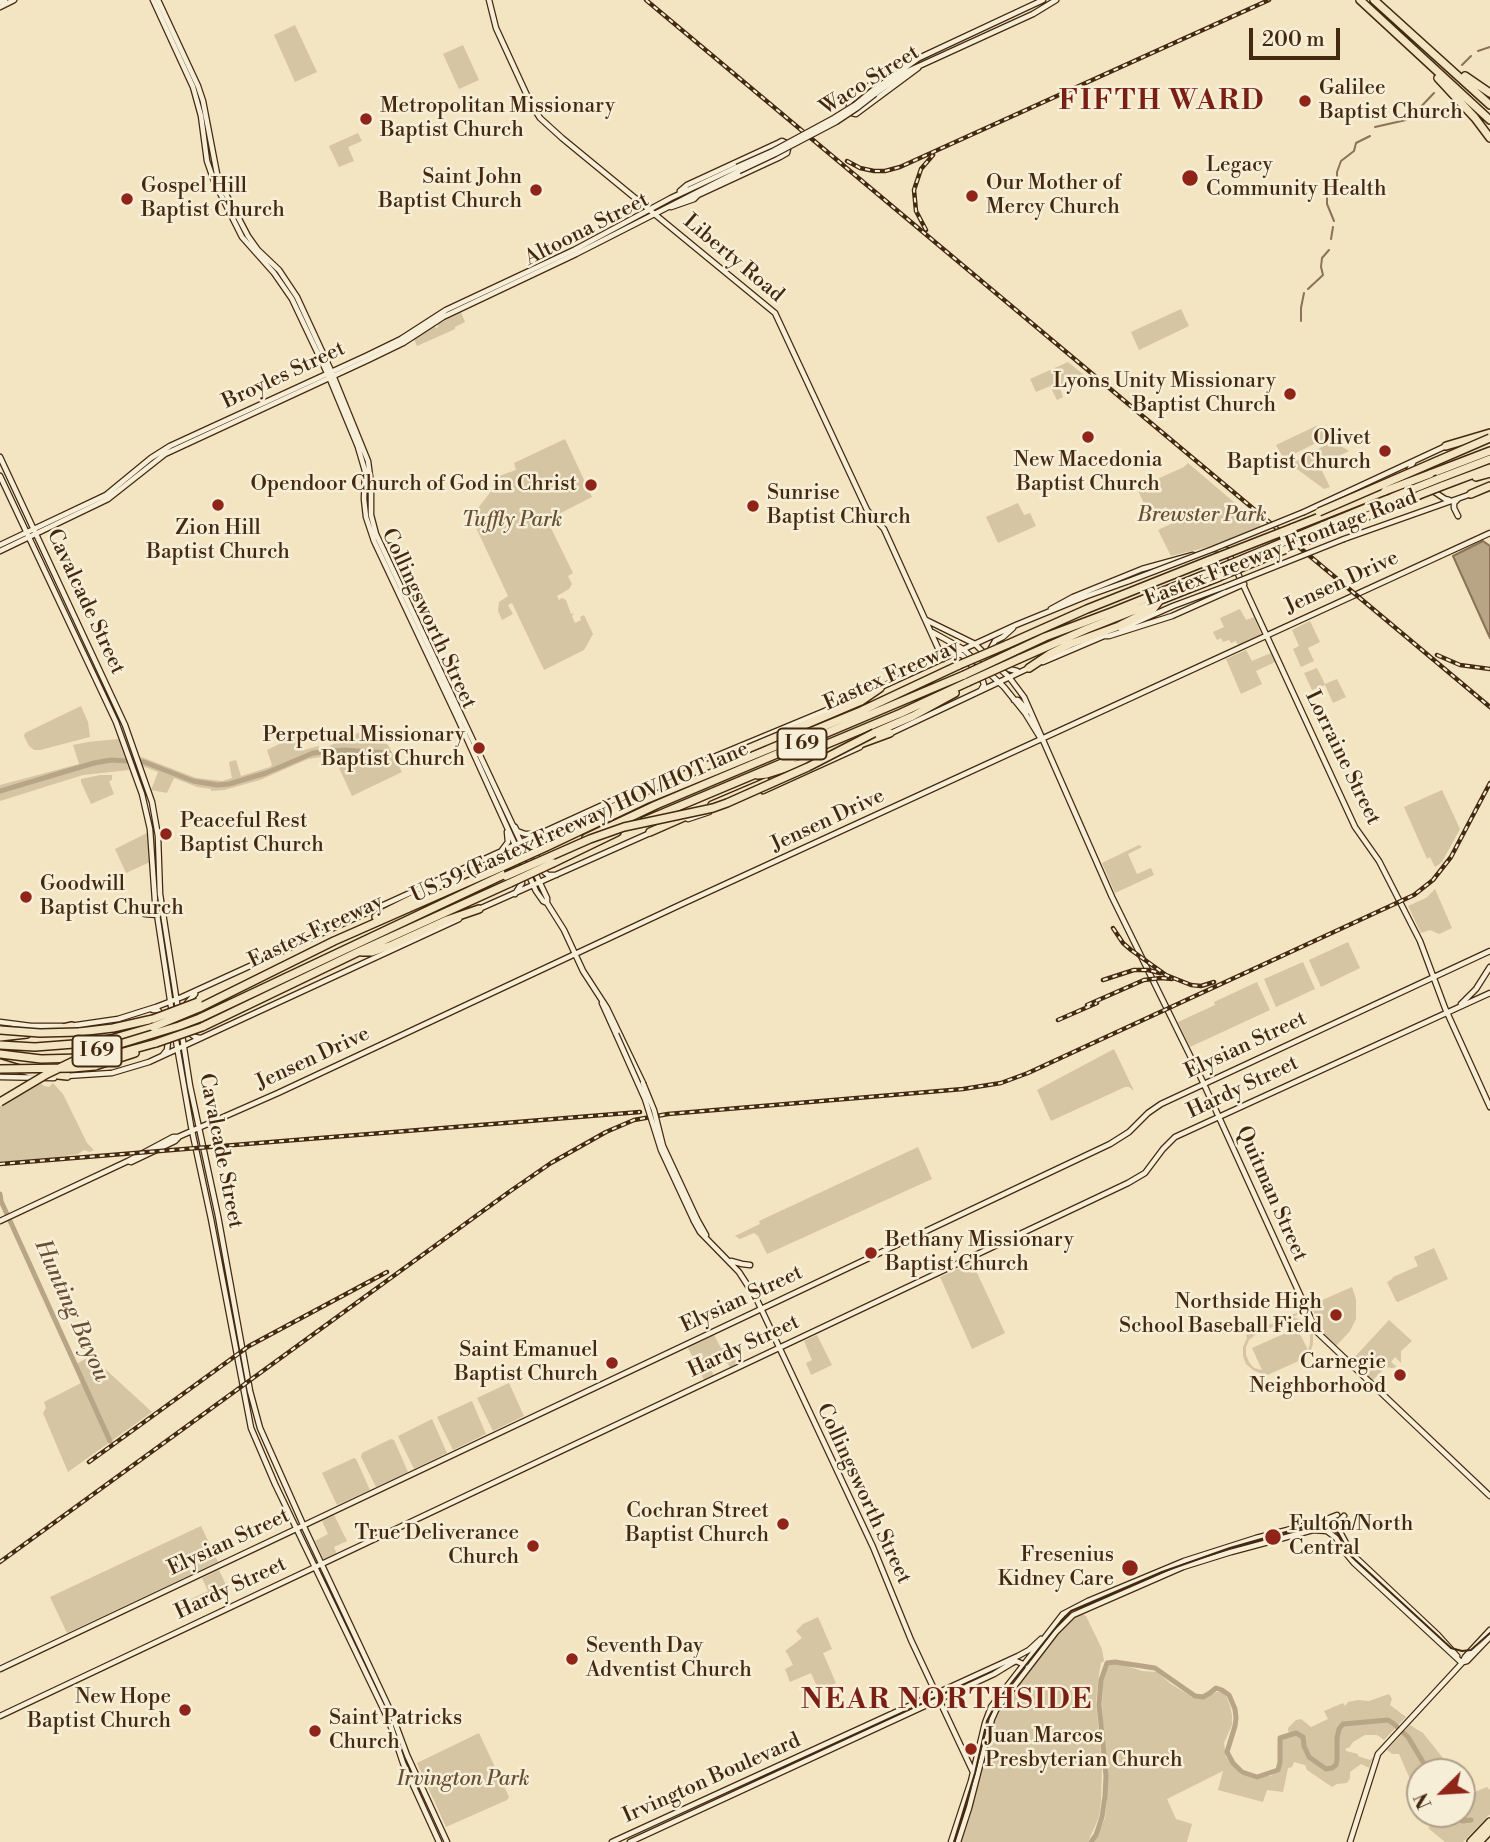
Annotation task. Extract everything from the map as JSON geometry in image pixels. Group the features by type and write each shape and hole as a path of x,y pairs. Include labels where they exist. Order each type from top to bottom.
{"highway":[{"path":"1353,0 1369,8"},
{"path":"1360,0 1490,120"},
{"path":"1375,0 1490,105"},
{"path":"1408,43 1490,138"},
{"path":"1447,64 1490,93"},
{"path":"1446,446 1490,435"},
{"path":"1293,527 1301,520 1490,435"},
{"name":"Eastex Freeway","path":"0,1054 41,1059 104,1056 156,1044 202,1027 358,952 645,800 861,711 1087,609 1490,451"},
{"name":"US 59 (Eastex Freeway) HOV/HOT lane","path":"549,849 948,681 967,680 1013,652 1045,637 1217,573 1322,526 1393,497 1440,483 1490,459"},
{"name":"Eastex Freeway","path":"506,875 553,863 625,828 901,713 967,680 1217,573 1250,565 1440,483 1490,468"},
{"path":"1440,483 1490,473"},
{"path":"1471,494 1490,486"},
{"path":"1025,670 1050,654 1153,609 1161,599"},
{"path":"650,832 913,716 967,680"},
{"name":"Eastex Freeway","path":"0,1045 87,1043 123,1036 235,990 351,934 506,875 830,736 948,681"},
{"path":"549,849 561,835 579,824 654,787 861,701 880,688"},
{"path":"590,839 636,823 720,806 808,767 874,733"},
{"path":"751,775 767,774 890,733"},
{"path":"662,778 786,737 801,736"},
{"path":"656,805 718,777 726,768"},
{"name":"US 59 (Eastex Freeway) HOV/HOT lane","path":"0,1102 80,1058 200,1018 506,875"},
{"path":"351,934 358,927 442,884 444,878"},
{"path":"358,952 372,952 392,945 479,909"},
{"path":"0,1030 79,1032 153,1023"},
{"path":"0,1037 72,1026"},
{"path":"0,1069 95,1066 156,1044"},
{"path":"0,1063 30,1072 62,1077"},
{"path":"1471,1842 1490,1822"},
{"path":"1479,1842 1490,1830"},
{"path":"1486,1842 1490,1837"}],"main road":[{"path":"0,5 5,0"},
{"path":"0,5 14,0"},
{"name":"Collingsworth Street","path":"155,0 201,93 213,158 222,188 248,236 279,270 297,297 368,461 371,515 376,534 511,822 518,844"},
{"name":"Liberty Road","path":"489,0 496,28 540,118 775,313 867,510 884,529 943,659"},
{"name":"Waco Street","path":"738,169 775,154 836,121 857,108 916,60 1043,0"},
{"name":"Waco Street","path":"874,93 906,72 1033,14 1056,0"},
{"path":"916,60 907,61 885,73 849,102 852,113 856,114 920,66"},
{"path":"671,198 687,186 778,142 786,143 787,153 698,195 682,199"},
{"name":"Altoona Street","path":"652,212 671,198 738,169"},
{"name":"Altoona Street","path":"447,313 667,207 738,169"},
{"path":"667,207 680,205 698,195"},
{"name":"Broyles Street","path":"28,535 108,499 165,454 403,342 447,313"},
{"name":"Collingsworth Street","path":"330,375 363,462 364,499 371,535 543,901 564,930 617,1033 645,1099 661,1150 701,1232 745,1280 761,1308 873,1547 911,1640 976,1773"},
{"name":"Eastex Freeway Frontage Road","path":"0,1022 31,1026 72,1026 105,1021 170,1002 733,747 880,688 1016,625 1213,550 1304,512 1446,446"},
{"name":"Cavalcade Street","path":"0,457 120,714 152,802 160,915 177,1049 249,1418 260,1452 388,1721 403,1763 439,1842"},
{"path":"1415,461 1409,470 1413,476 1445,499 1453,500"},
{"name":"Cavalcade Street","path":"0,476 116,722 153,828"},
{"name":"Eastex Freeway Frontage Road","path":"1104,636 1224,586 1471,494"},
{"path":"1458,516 1454,505 1460,498"},
{"name":"Jensen Drive","path":"2,1220 173,1137 278,1093 1490,533"},
{"path":"0,545 28,535"},
{"path":"0,551 28,535"},
{"name":"Lorraine Street","path":"1029,620 1073,597 1149,566 1225,549 1244,584 1355,827 1382,867 1420,941 1447,1012 1490,1107"},
{"path":"0,1077 62,1077 112,1073 142,1065 650,832 753,795 1104,636 1172,616 1244,584"},
{"path":"926,620 975,644"},
{"path":"936,625 931,631 963,649"},
{"path":"1016,625 995,641 991,648 992,654 1013,671 1025,670"},
{"name":"Quitman Street","path":"975,644 1009,677 1024,697 1041,739"},
{"name":"Quitman Street","path":"963,649 999,682 1032,722 1041,739 1112,897 1219,1116 1317,1332 1490,1496"},
{"path":"954,654 962,655 982,678 984,685 981,690"},
{"path":"1014,700 1018,700 1031,714"},
{"path":"505,822 508,842 499,853 511,856 520,874 522,883 514,894"},
{"path":"511,822 517,831 540,834 533,849 543,871 548,875 557,874"},
{"path":"145,914 160,915"},
{"name":"Cavalcade Street","path":"160,915 177,999 190,1086 220,1227 253,1406 268,1449 394,1718 407,1755 447,1842"},
{"name":"Elysian Street","path":"0,1669 1110,1144 1129,1132 1161,1104 1490,951"},
{"path":"1478,957 1490,958"},
{"path":"1458,1006 1471,995 1490,967"},
{"path":"1431,971 1446,972"},
{"path":"174,984 182,991 196,991"},
{"path":"1480,984 1482,991 1490,993"},
{"path":"163,1056 168,1042 164,1018 153,1008 164,998 168,987"},
{"path":"196,991 187,1003 187,1015 191,1034 202,1038"},
{"name":"Hardy Street","path":"0,1716 1138,1178 1153,1165 1175,1137 1490,993"},
{"path":"183,1087 190,1086"},
{"path":"727,1260 750,1265"},
{"path":"238,1365 245,1364"},
{"path":"260,1452 268,1449"},
{"path":"958,1842 996,1710 1063,1614 1162,1570 1237,1544 1337,1515"},
{"path":"1344,1516 1338,1522 1340,1532 1352,1554 1438,1634 1462,1663"},
{"path":"1320,1522 1340,1532"},
{"path":"951,1842 976,1773 988,1713 1017,1674 1073,1615 1161,1576 1206,1560 1313,1530 1328,1531 1354,1563 1462,1663"},
{"path":"1350,1842 1377,1756 1490,1630"},
{"name":"Irvington Boulevard","path":"630,1842 977,1678 1029,1650 1049,1631"},
{"path":"1462,1663 1490,1637"},
{"name":"Irvington Boulevard","path":"977,1678 1016,1661 1027,1666"},
{"path":"1010,1664 1018,1666 1017,1674"},
{"name":"Irvington Boulevard","path":"612,1842 821,1751"},
{"path":"730,1789 733,1795"},
{"path":"661,1819 664,1826"}],"green space":[{"path":"295,25 317,72 295,82 274,35"},
{"path":"463,45 479,80 459,89 443,54"},
{"path":"358,133 362,141 348,147 354,161 339,167 329,146"},
{"path":"1181,309 1189,326 1139,350 1131,332"},
{"path":"461,312 465,322 417,346 414,339"},
{"path":"1068,362 1094,383 1082,388 1079,379 1060,388 1063,397 1057,400 1050,386 1036,392 1030,379"},
{"path":"1316,426 1328,437 1284,459 1276,445"},
{"name":"Tuffly Park","path":"565,439 592,497 547,520 573,573 568,576 572,584 569,589 557,596 559,600 566,600 571,614 574,613 572,616 575,623 584,615 593,634 584,650 544,670 512,603 508,605 513,614 502,620 498,611 499,602 508,596 471,517 499,476 516,470 514,463"},
{"path":"1333,441 1349,451 1320,465 1330,487 1324,489 1290,464"},
{"name":"Brewster Park","path":"1188,463 1262,526 1212,546 1171,556 1158,530 1173,523 1166,507 1149,515 1137,488"},
{"path":"1018,503 1024,515 1030,513 1036,526 998,543 986,517"},
{"path":"1240,609 1246,620 1254,617 1261,634 1238,645 1236,641 1231,643 1229,640 1223,642 1221,638 1217,640 1213,632 1224,627 1220,618"},
{"path":"1310,621 1320,642 1308,648 1314,661 1301,667 1293,649 1299,646 1292,630"},
{"path":"1246,650 1252,661 1271,653 1275,662 1256,671 1262,684 1241,694 1226,659"},
{"path":"1317,668 1325,684 1337,679 1346,697 1333,703 1325,685 1312,690 1304,673"},
{"path":"81,706 88,722 90,737 40,750 29,746 25,733"},
{"path":"369,728 388,745 402,772 352,796 329,746"},
{"path":"298,735 304,750 319,746 321,757 308,759 260,780 224,790 211,791 174,778 167,793 151,790 158,772 142,766 139,756 196,778 222,781 232,778 229,762 236,760 241,776 270,767 272,765 267,750"},
{"path":"119,739 129,770 83,775 0,801 0,785 79,764 73,745"},
{"path":"112,775 112,780 109,781 114,794 91,804 81,779"},
{"path":"1442,790 1460,829 1442,862 1435,867 1430,857 1427,859 1404,807"},
{"path":"147,833 150,862 126,873 115,849"},
{"path":"1139,845 1142,847 1128,854 1137,874 1151,868 1154,875 1115,893 1102,863"},
{"path":"1435,889 1452,928 1439,934 1430,930 1421,933 1408,906 1426,898"},
{"path":"1348,942 1360,968 1321,987 1309,960"},
{"path":"1303,962 1315,989 1276,1007 1264,979"},
{"path":"1257,982 1270,1010 1190,1047 1178,1022"},
{"path":"1114,1049 1134,1091 1125,1087 1051,1121 1037,1090"},
{"path":"41,1083 49,1087 53,1083 63,1094 87,1143 94,1150 52,1158 0,1162 0,1106"},
{"path":"918,1147 932,1179 767,1254 754,1233 740,1239 735,1236 760,1224 759,1221"},
{"path":"1434,1248 1448,1279 1396,1301 1387,1282 1418,1266 1414,1257"},
{"path":"972,1262 1005,1333 972,1349 940,1277"},
{"name":"Northside High School Baseball Field","path":"1352,1287 1356,1299 1356,1319 1350,1331 1336,1346 1321,1332 1313,1310 1315,1304 1320,1301"},
{"path":"1301,1311 1293,1317 1304,1321 1310,1327 1313,1344 1310,1353 1303,1359 1254,1381 1253,1379 1262,1374 1246,1364 1243,1347 1246,1335","holes":["1287,1320 1295,1320 1307,1329 1310,1336 1308,1350 1297,1328 1252,1348 1262,1370 1254,1368 1246,1355 1249,1340"]},
{"path":"1389,1320 1412,1341 1401,1351 1401,1363 1395,1357 1391,1362 1397,1367 1386,1367 1372,1381 1351,1361"},
{"path":"714,1335 721,1348 729,1345 736,1360 735,1365 730,1368 723,1355 708,1363 714,1376 704,1380 688,1348"},
{"path":"817,1335 832,1365 811,1375 806,1363 812,1360 804,1341"},
{"path":"91,1356 152,1412 68,1472 43,1413 46,1408 44,1402 81,1383 74,1365"},
{"path":"509,1383 524,1416 493,1431 477,1398"},
{"path":"472,1401 486,1434 453,1450 437,1417"},
{"path":"432,1419 447,1453 414,1469 398,1436"},
{"path":"394,1440 408,1472 376,1487 361,1457 362,1453"},
{"path":"354,1458 370,1490 337,1505 322,1473"},
{"path":"334,1515 347,1541 334,1547 337,1554 324,1560 315,1541 328,1534 322,1521"},
{"path":"201,1526 218,1562 67,1633 50,1597"},
{"path":"219,1570 228,1589 194,1605 191,1599 208,1591 202,1578"},
{"path":"1081,1613 1086,1616 1102,1649 1104,1661 1101,1663 1096,1701 1102,1767 1101,1801 1099,1817 1088,1842 960,1842 994,1715 1062,1627"},
{"path":"818,1617 832,1649 823,1653 836,1683 819,1691 811,1673 790,1682 785,1669 793,1665 785,1651 802,1638 796,1631 803,1624"},
{"path":"1108,1664 1157,1672 1194,1698 1203,1699 1222,1692 1232,1715 1232,1725 1224,1743 1226,1757 1241,1775 1245,1773 1256,1778 1271,1776 1280,1766 1281,1740 1289,1737 1288,1728 1296,1720 1301,1719 1311,1727 1328,1719 1324,1711 1343,1703 1345,1706 1348,1702 1369,1701 1389,1694 1392,1699 1390,1705 1406,1717 1384,1740 1377,1735 1365,1735 1346,1748 1346,1751 1370,1760 1373,1757 1369,1768 1361,1764 1350,1772 1347,1783 1332,1787 1307,1770 1305,1765 1294,1762 1292,1767 1288,1768 1283,1792 1267,1790 1263,1802 1218,1790 1223,1771 1167,1799 1176,1819 1192,1824 1187,1842 1094,1842 1105,1818 1107,1799 1102,1702 1103,1681"},
{"path":"1410,1725 1423,1733 1443,1758 1406,1758 1406,1770 1399,1754 1392,1754 1387,1750"},
{"name":"Irvington Park","path":"479,1733 509,1797 446,1827 417,1763"},
{"path":"1487,1787 1490,1790 1490,1814 1463,1842 1445,1842 1428,1828 1476,1828 1476,1791"}],"shaded area":[{"path":"1483,541 1490,546 1490,638 1453,556"}],"waterway":[{"path":"1478,51 1490,47"},
{"path":"1462,65 1471,56"},
{"path":"1375,127 1406,120 1434,93"},
{"path":"1334,221 1327,204 1327,190 1337,180 1341,161 1354,151 1356,143 1370,136"},
{"path":"1331,239 1333,227"},
{"path":"1308,289 1323,275 1322,258 1329,250"},
{"path":"1301,321 1304,293"},
{"path":"0,791 111,760 144,762 193,781 217,785 266,773 313,753 344,750 389,753"},
{"name":"Hunting Bayou","path":"0,1194 110,1441"},
{"path":"1091,1842 1102,1817 1105,1796 1106,1776 1099,1704 1101,1680 1107,1663 1155,1668 1195,1696 1203,1697 1216,1688 1229,1695 1236,1718 1227,1752 1242,1772 1257,1777 1278,1770 1280,1738 1296,1733 1303,1737 1309,1757 1326,1769 1332,1768 1336,1765 1337,1738 1343,1724 1388,1720 1408,1737 1421,1758"}],"tram line":[{"path":"954,1842 975,1773 987,1721 998,1700 1071,1611 1162,1572 1230,1548 1314,1524 1324,1525 1337,1531 1351,1556 1451,1648 1471,1650 1490,1633"}],"railway":[{"path":"646,0 1490,707"},
{"path":"847,161 874,171 900,167 1269,0"},
{"path":"926,230 916,211 914,190 921,169 933,155"},
{"path":"1437,655 1460,665 1490,669"},
{"path":"0,1562 509,1192 551,1163 606,1132 634,1120 668,1114 963,1089 1001,1083 1028,1073 1414,895 1433,880 1451,857 1490,783"},
{"path":"1113,928 1123,943 1166,975 1191,985 1201,986 1214,982"},
{"path":"1103,980 1134,970 1160,973"},
{"path":"1087,1005 1144,980 1172,979"},
{"path":"1058,1020 1097,1003"},
{"path":"0,1164 640,1112"},
{"path":"89,1462 249,1346 387,1272"}],"place":[{"name":"Galilee Baptist Church","path":"1305,101"},
{"name":"Metropolitan Missionary Baptist Church","path":"366,119"},
{"name":"Legacy Community Health","path":"1190,178"},
{"name":"Saint John Baptist Church","path":"536,190"},
{"name":"Our Mother of Mercy Church","path":"972,196"},
{"name":"Gospel Hill Baptist Church","path":"127,199"},
{"name":"Lyons Unity Missionary Baptist Church","path":"1290,394"},
{"name":"New Macedonia Baptist Church","path":"1088,437"},
{"name":"Olivet Baptist Church","path":"1385,451"},
{"name":"Opendoor Church of God in Christ","path":"591,485"},
{"name":"Zion Hill Baptist Church","path":"218,505"},
{"name":"Sunrise Baptist Church","path":"753,506"},
{"name":"Perpetual Missionary Baptist Church","path":"479,748"},
{"name":"Peaceful Rest Baptist Church","path":"166,834"},
{"name":"Goodwill Baptist Church","path":"26,897"},
{"name":"Bethany Missionary Baptist Church","path":"871,1253"},
{"name":"Northside High School Baseball Field","path":"1336,1315"},
{"name":"Saint Emanuel Baptist Church","path":"612,1363"},
{"name":"Carnegie Neighborhood","path":"1400,1375"},
{"name":"Cochran Street Baptist Church","path":"783,1524"},
{"name":"Fulton/North Central","path":"1273,1537"},
{"name":"True Deliverance Church","path":"533,1546"},
{"name":"Fresenius Kidney Care","path":"1130,1568"},
{"name":"Seventh Day Adventist Church","path":"572,1659"},
{"name":"New Hope Baptist Church","path":"185,1710"},
{"name":"Saint Patricks Church","path":"315,1731"},
{"name":"Juan Marcos Presbyterian Church","path":"971,1749"}],"district":[{"name":"FIFTH WARD","path":"1162,102"},
{"name":"NEAR NORTHSIDE","path":"947,1701"}]}
